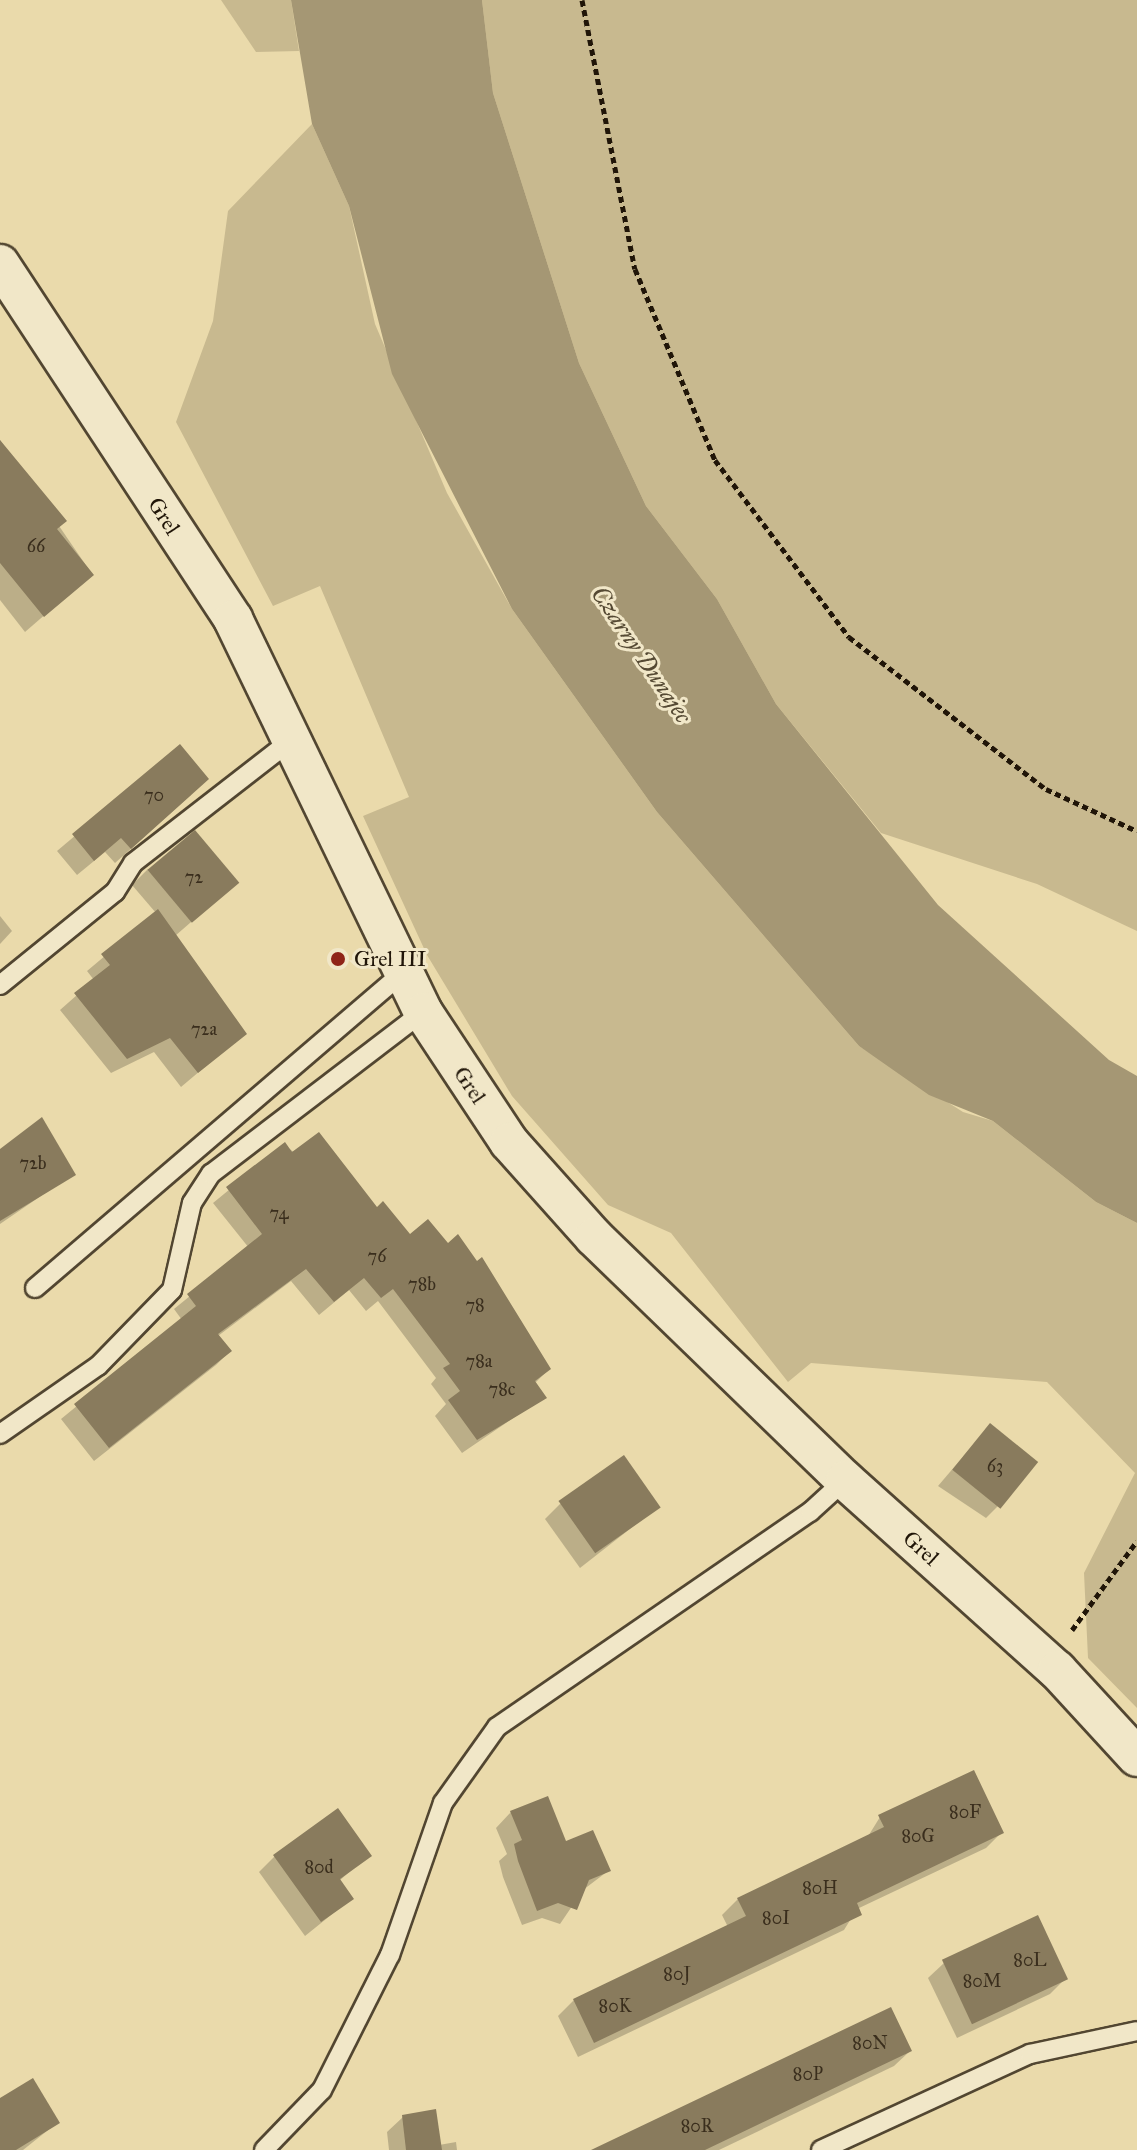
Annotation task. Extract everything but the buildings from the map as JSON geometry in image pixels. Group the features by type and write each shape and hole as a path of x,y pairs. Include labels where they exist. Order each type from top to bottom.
{"street":[{"name":"Grel","path":"0,264 233,619 423,1012 509,1142 575,1216 845,1480 1057,1670 1137,1757"}],"lane":[{"path":"0,985 115,892 133,863 293,739"},
{"path":"35,1288 404,972"},
{"path":"0,1434 98,1366 172,1290 192,1203 211,1174 423,1012"},
{"path":"264,2150 322,2090 390,1955 443,1803 497,1727 810,1512 845,1480"},
{"path":"821,2150 1030,2054 1137,2031"}],"path":[{"path":"582,0 635,269 715,460 849,637 1046,789 1137,831"},
{"path":"1057,1670 1080,1611 1137,1541"}],"shaded area":[{"path":"221,0 291,0 299,51 256,52"},
{"path":"482,0 1137,0 1137,931 1037,884 881,833 776,704 717,599 646,506 579,363 493,93"},
{"path":"312,124 349,206 375,324 447,493 512,609 657,812 859,1046 963,1112 993,1121 1096,1202 1137,1223 1137,1708 1088,1658 1084,1573 1135,1473 1047,1382 811,1363 788,1382 671,1233 608,1205 512,1096 427,955 363,816 409,797 320,586 273,606 176,422 213,321 228,211"}],"water":[{"name":"Czarny Dunajec","path":"291,0 482,0 493,93 579,363 646,506 717,599 776,704 938,905 1109,1060 1137,1076 1137,1223 1096,1202 993,1121 929,1095 859,1046 657,812 512,609 392,374 349,206 312,124"}],"place":[{"name":"Grel III","path":"338,959"}]}
